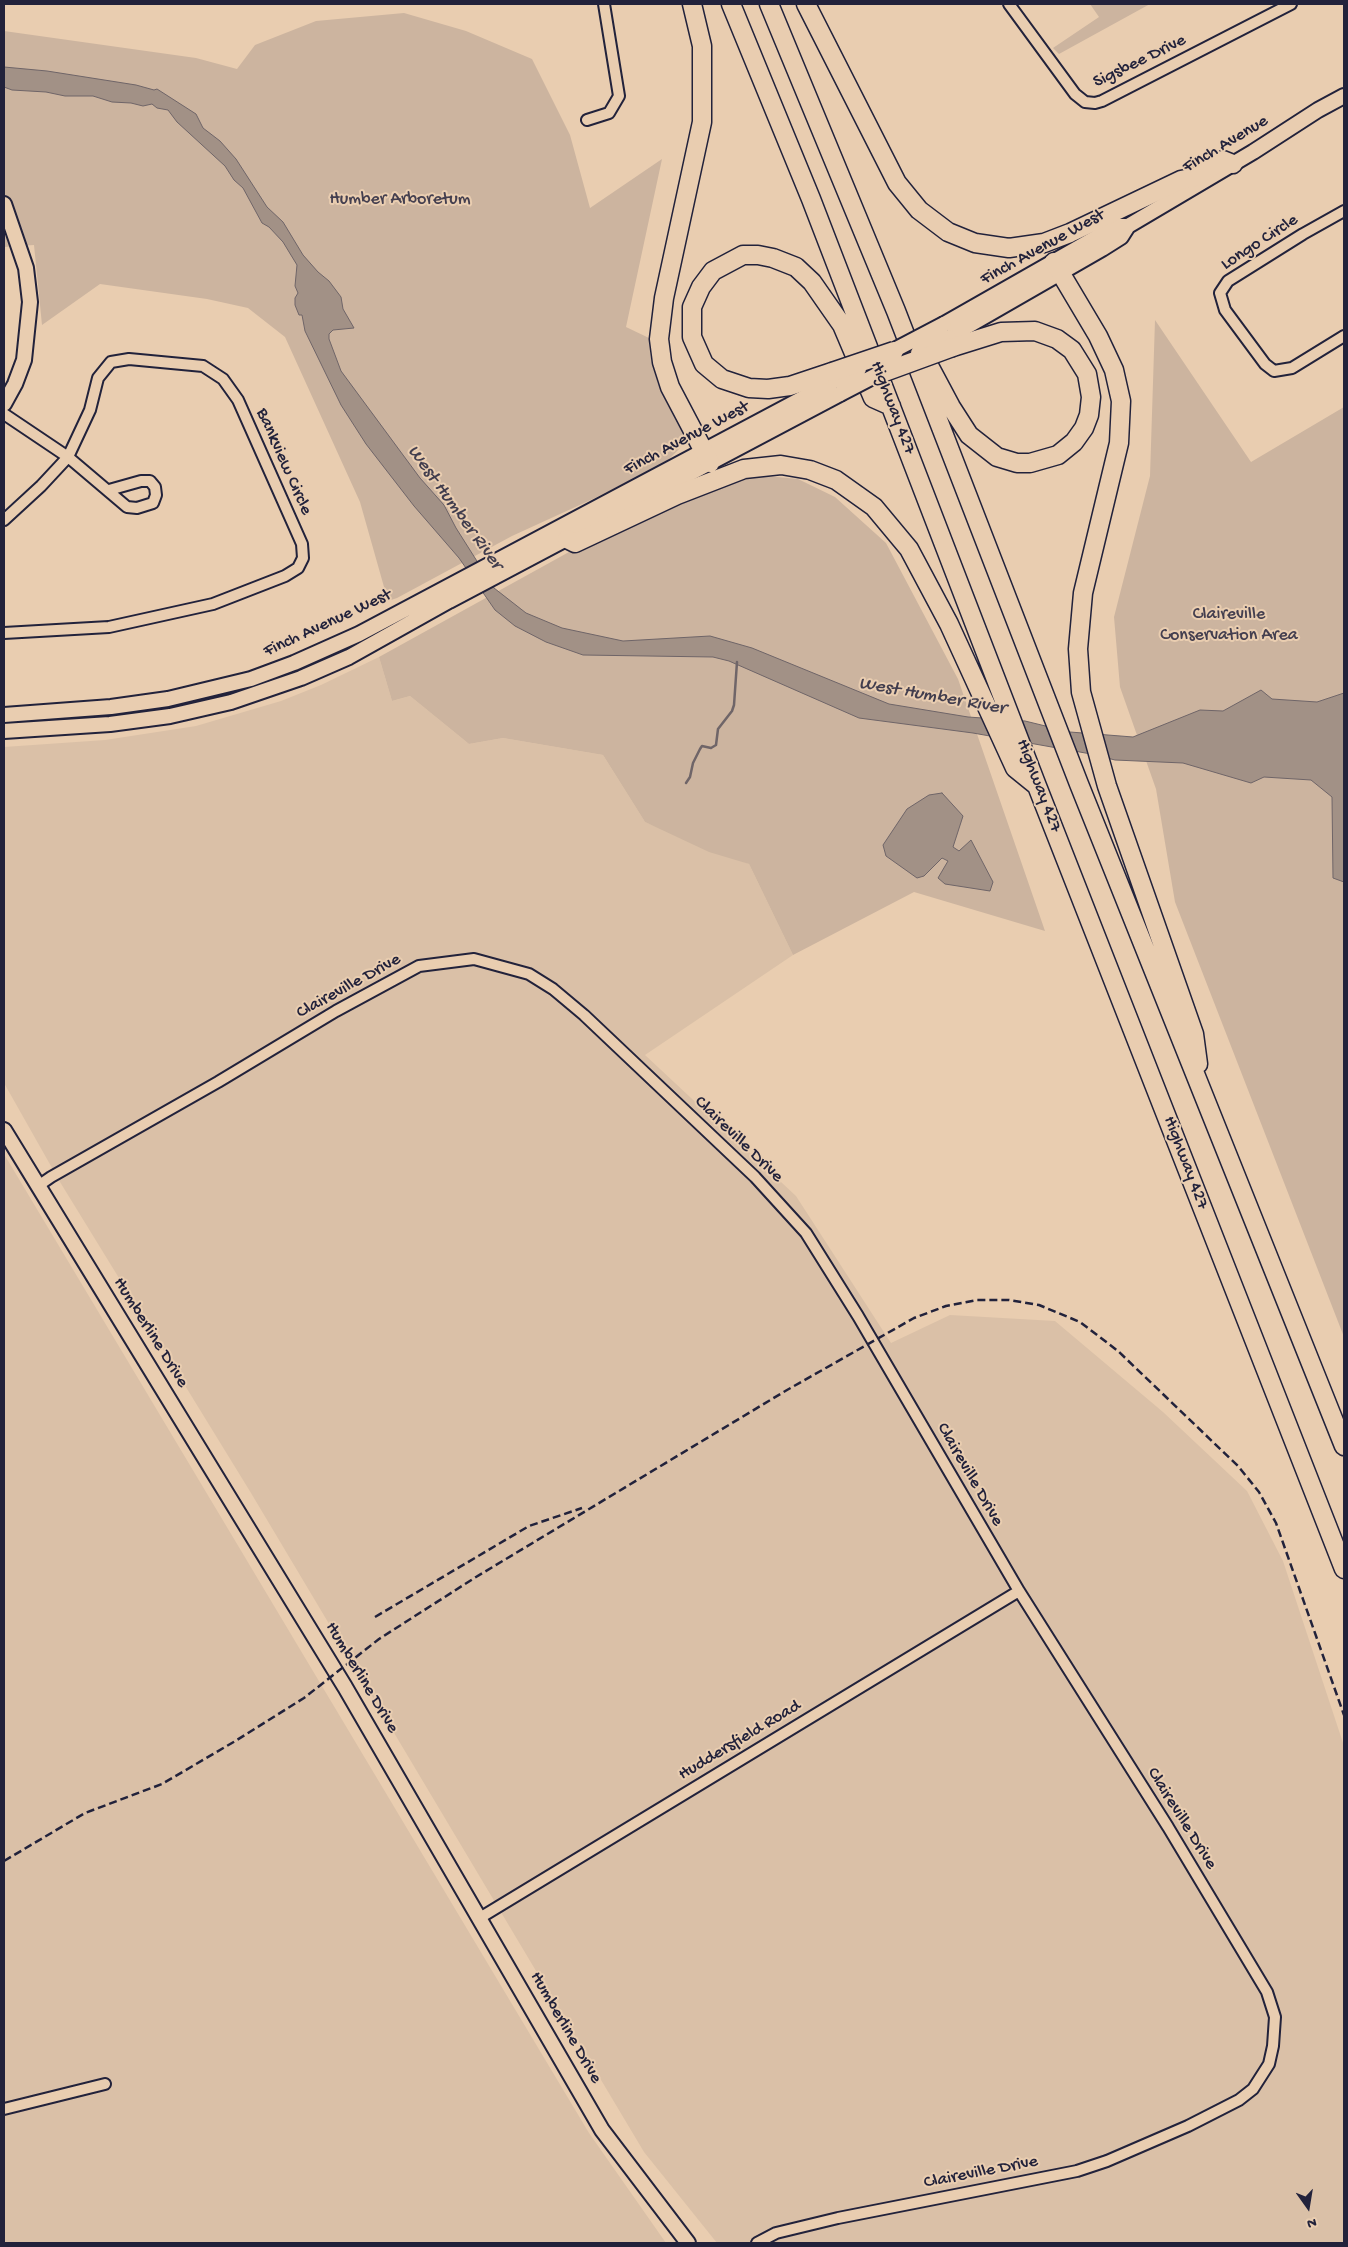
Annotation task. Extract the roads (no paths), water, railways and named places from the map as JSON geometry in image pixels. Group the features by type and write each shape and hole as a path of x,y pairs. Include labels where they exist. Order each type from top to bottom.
{"highway":[{"path":"692,4 702,46 702,122 664,298 659,339 662,362 670,387 706,458"},
{"name":"Highway 427","path":"731,4 811,199 996,679 1344,1569"},
{"path":"770,4 896,311 1080,784 1344,1446"},
{"path":"806,4 898,183 919,210 948,232 976,243 1009,248 1044,243 1070,233 1181,180 1195,177 1223,160 1233,164"},
{"path":"891,406 873,398 842,325 812,282 796,267 774,258 743,255 714,271 701,287 692,307 692,337 704,364 722,379 749,388 768,389 836,383 894,351"},
{"path":"1057,268 1098,336 1114,370 1121,401 1119,443 1083,593 1078,649 1081,692 1107,786 1194,1034 1202,1090"},
{"path":"882,373 949,336 1001,332 1035,332 1057,339 1072,350 1087,374 1091,397 1089,415 1084,428 1074,442 1058,455 1030,463 1017,463 997,457 970,435 951,407 932,368 896,311"},
{"path":"567,539 575,543 677,494 744,469 781,466 810,470 836,480 874,507 909,549 929,584 1016,768 1038,786"}],"main road":[{"name":"Finch Avenue","path":"1128,226 1344,96"},
{"path":"4,204 26,268 30,302 24,360 15,384 4,404"},
{"name":"Finch Avenue West","path":"894,351 949,336 1098,244 1121,237 1128,226"},
{"name":"Finch Avenue West","path":"518,558 567,539 836,383 882,373"},
{"name":"Finch Avenue West","path":"4,715 142,704 192,695 234,684 312,656 445,596 706,458"},
{"name":"Finch Avenue West","path":"4,731 134,721 183,713 231,702 278,687 323,669 366,648 445,596"},
{"name":"Humberline Drive","path":"4,1130 337,1673 602,2130 688,2243"}],"street":[{"path":"587,120 609,113 619,96 604,4"},
{"name":"Sigsbee Drive","path":"1009,4 1075,94 1085,102 1095,103 1291,4"},
{"name":"Longo Circle","path":"1344,212 1303,234 1228,281 1220,293 1225,310 1265,364 1274,371 1292,368 1344,336"},
{"name":"Bankview Circle","path":"4,520 41,486 68,457 90,410 98,378 111,362 129,359 203,366 223,379 238,400 302,544 304,558 298,568 285,576 213,604 109,627 4,633"},
{"path":"4,414 68,457 109,490"},
{"name":"Claireville Drive","path":"38,1186 218,1082 336,1010 419,966 474,959 529,974 553,989 584,1015 755,1177 806,1233 858,1316 1018,1591 1168,1827 1267,1992 1275,2018 1273,2046 1269,2064 1252,2089 1239,2100 1188,2126 1107,2161 1077,2171 838,2218 776,2233 758,2243"},
{"name":"Huddersfield Road","path":"478,1919 1018,1591"},
{"path":"4,2109 105,2084"}],"waterway":[{"path":"686,783 700,749 702,746 711,748 716,745 718,729 732,711 737,662"}],"railway":[{"path":"4,1861 85,1813 162,1784 237,1740 304,1698 379,1639 476,1577 787,1390 914,1318 946,1306 977,1300 1009,1300 1039,1305 1080,1322 1118,1351 1238,1466 1259,1492 1276,1523 1344,1715"},
{"path":"375,1617 529,1526 582,1508"}],"park label":[{"name":"Humber Arboretum","path":"400,200"},
{"name":"Claireville Conservation Area","path":"1229,625"}],"water label":[{"name":"West Humber River","path":"454,508"},
{"name":"West Humber River","path":"932,697"}]}
